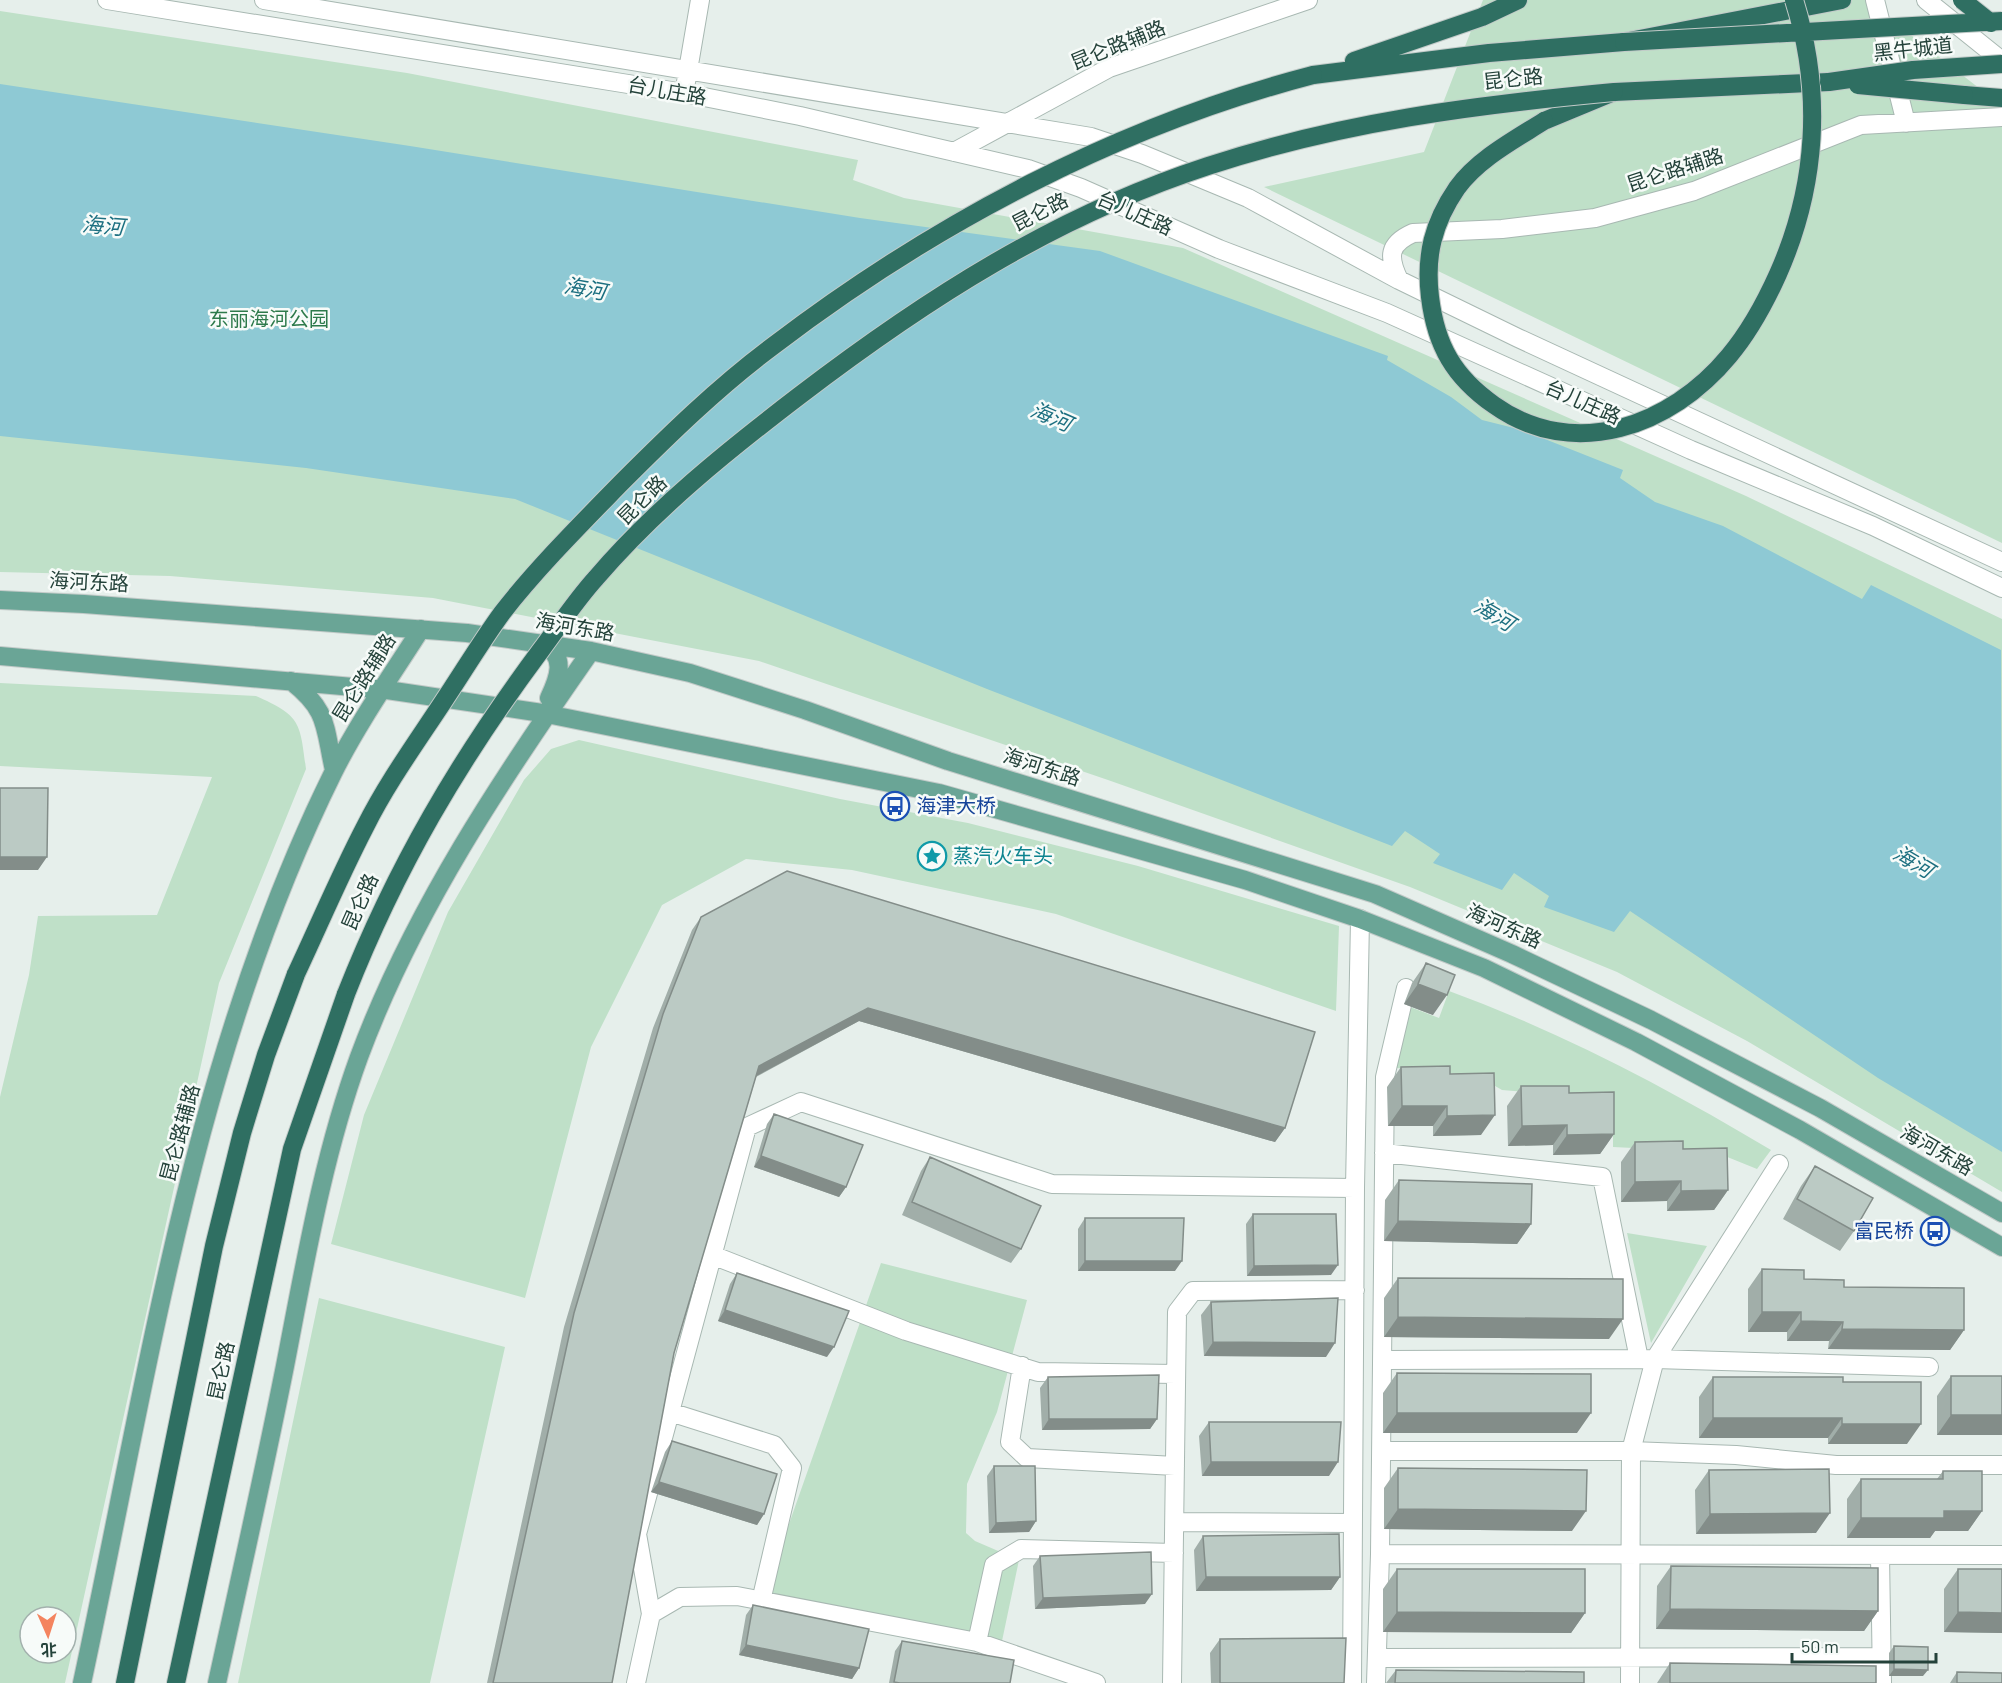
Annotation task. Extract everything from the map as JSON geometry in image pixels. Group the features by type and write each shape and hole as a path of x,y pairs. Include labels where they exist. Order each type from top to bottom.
{"highway":[{"path":"1312,75 1482,17 1518,0"},
{"path":"1614,92 1544,121 1492,154 1458,187 1437,224 1427,269 1433,320 1444,354 1486,399 1509,416 1541,430 1574,435 1609,431 1641,422 1675,405 1701,385 1729,356 1752,324 1786,257 1809,170 1814,131 1814,97 1810,66 1794,0"},
{"path":"1624,42 1842,0"},
{"path":"1962,0 2002,32"},
{"name":"黑牛城道","path":"1624,42 2002,21"},
{"name":"昆仑路","path":"125,1683 217,1235 242,1133 266,1055 296,974 343,872 392,778 503,612 593,511 709,398 772,346 837,300 924,244 1008,196 1078,160 1147,131 1249,93 1312,75 1489,53 1624,42"},
{"name":"黑牛城道","path":"1829,82 1913,70 2002,62"},
{"path":"1829,82 2002,98"},
{"name":"昆仑路","path":"176,1683 292,1149 371,930 427,820 513,687 596,578 684,489 762,424 847,359 936,298 1012,252 1077,217 1209,166 1349,128 1426,112 1614,92 1829,82"}],"main road":[{"name":"海河东路","path":"0,600 84,604 467,633 591,651 690,673 1004,779 1375,894 1512,954 1651,1020 1820,1108 2002,1213"},
{"name":"昆仑路辅路","path":"82,1683 167,1282 193,1171 230,1035 296,853 334,771 421,629"},
{"path":"385,690 426,644 447,635 467,633"},
{"path":"217,1683 323,1184 359,1059 390,982 426,913 528,744 544,713 560,667 556,655 542,644"},
{"path":"544,713 591,651"},
{"path":"0,656 385,690 544,713 939,792 1234,877 1360,919 1484,968 1636,1042 1810,1136 2002,1247"},
{"path":"291,681 307,694 322,712 334,771"},
{"path":"528,744 540,735 559,727 603,725"}],"street":[{"name":"台儿庄路","path":"107,0 684,93 1028,169 1081,188 1219,249 1388,313 1691,450 1873,526 2002,588"},
{"name":"台儿庄路","path":"264,0 688,72 1008,121 1091,137 1142,154 1248,198 1399,280 1539,348 2002,562"},
{"path":"684,93 700,0"},
{"name":"昆仑路辅路","path":"954,152 1109,68 1308,0"},
{"path":"1875,0 1906,123"},
{"path":"1926,0 2002,62"},
{"name":"昆仑路辅路","path":"1399,280 1391,260 1394,248 1400,239 1413,233 1502,229 1595,218 1694,191 1861,125 2002,117"},
{"path":"1352,1683 1355,1188 1360,919"},
{"path":"1376,1683 1383,1360 1385,1077 1406,988"},
{"path":"636,1683 651,1614 637,1534 747,1127 801,1102 1052,1184 1355,1188"},
{"path":"1384,1153 1602,1177 1646,1359 1631,1451 1630,1683"},
{"path":"1646,1359 1779,1164"},
{"path":"712,1255 906,1331 1038,1372 1176,1374"},
{"path":"1172,1683 1177,1312 1193,1291 1355,1290"},
{"path":"1383,1360 1646,1359 1929,1367"},
{"path":"1022,1366 1010,1442 1027,1458 1175,1466"},
{"path":"670,1412 774,1445 792,1467 761,1601"},
{"path":"1381,1451 1631,1451 1736,1455 1836,1465 2002,1465"},
{"path":"1175,1522 1353,1523"},
{"path":"977,1641 994,1565 1021,1550 1174,1553"},
{"path":"1380,1554 2002,1555"},
{"path":"1880,1555 1882,1683"},
{"path":"651,1614 680,1597 736,1596 977,1641 1096,1683"},
{"path":"1377,1658 1882,1657"}],"green space":[{"path":"1483,0 1866,0 2002,106 2002,543 1264,187 1424,152"},
{"name":"东丽海河公园","path":"0,11 407,73 858,160 853,180 904,198 1183,248 1746,496 2002,619 2002,1192 1747,1041 1617,972 1410,887 1108,780 759,661 433,598 170,576 0,572"},
{"path":"0,683 256,696 282,709 296,722 302,741 306,769 219,983 78,1624 78,1605 18,1605 18,1665 69,1665 65,1683 0,1683 0,1097 29,975 38,916 157,915 212,777 0,766"},
{"path":"579,740 840,799 968,823 1138,866 1339,926 1336,1011 1056,914 852,870 746,859 662,905 591,1047 525,1298 331,1244 364,1115 448,912 524,780 551,749"},
{"path":"1449,991 1491,1007 1614,1063 1771,1150 1757,1169 1715,1152 1613,1147 1613,1099 1502,1090 1478,1076 1387,1067 1397,1002 1439,1018"},
{"path":"1627,1233 1707,1246 1651,1343"},
{"path":"881,1263 1027,1300 997,1412 967,1484 966,1533 975,1541 1019,1560 1002,1641 765,1592"},
{"path":"319,1298 505,1347 430,1683 238,1683"}],"water":[{"name":"海河","path":"0,84 410,146 860,218 1100,251 1388,356 1387,360 1451,397 1482,420 1522,430 1623,470 1620,478 1655,502 1723,526 1862,599 1871,585 2001,650 2002,1152 1878,1078 1630,911 1614,932 1544,907 1549,896 1514,873 1502,890 1433,863 1440,854 1405,831 1392,846 987,689 515,499 306,468 0,436"}],"building":[{"path":"0,788 48,788 47,857 0,857"},
{"path":"787,871 1315,1032 1285,1128 868,1008 759,1066 674,1353 612,1683 493,1683 574,1313 663,1014 701,917"},
{"path":"1426,963 1455,975 1447,995 1418,984"},
{"path":"1450,1066 1450,1074 1494,1073 1495,1115 1447,1116 1447,1106 1402,1106 1401,1067"},
{"path":"1521,1086 1569,1086 1569,1093 1614,1092 1614,1134 1567,1135 1567,1125 1522,1126"},
{"path":"774,1114 863,1145 846,1187 761,1156"},
{"path":"1683,1141 1683,1149 1727,1148 1728,1190 1681,1191 1681,1181 1635,1182 1635,1142"},
{"path":"930,1157 1041,1206 1021,1249 912,1202"},
{"path":"1815,1166 1873,1198 1854,1231 1797,1199"},
{"path":"1399,1180 1532,1184 1531,1224 1398,1221"},
{"path":"1253,1214 1336,1214 1338,1265 1254,1266"},
{"path":"1085,1218 1184,1218 1182,1261 1085,1261"},
{"path":"1762,1269 1804,1270 1804,1279 1844,1280 1844,1287 1964,1288 1964,1330 1842,1329 1843,1322 1801,1321 1801,1312 1762,1312"},
{"path":"737,1273 849,1311 834,1347 725,1310"},
{"path":"1398,1278 1623,1279 1623,1319 1398,1317"},
{"path":"1338,1298 1335,1343 1213,1342 1211,1302"},
{"path":"1397,1373 1591,1374 1591,1413 1397,1413"},
{"path":"1159,1375 1157,1419 1049,1419 1048,1377"},
{"path":"1951,1376 2002,1376 2002,1415 1951,1415"},
{"path":"1713,1377 1843,1377 1843,1382 1921,1382 1921,1424 1842,1424 1842,1418 1713,1418"},
{"path":"1209,1422 1341,1422 1338,1462 1211,1462"},
{"path":"672,1441 777,1474 764,1514 659,1482"},
{"path":"994,1466 1035,1466 1036,1521 996,1523"},
{"path":"1398,1468 1587,1470 1586,1511 1398,1509"},
{"path":"1829,1469 1830,1513 1710,1514 1709,1470"},
{"path":"1943,1471 1982,1471 1982,1511 1944,1511 1944,1518 1861,1518 1861,1479 1943,1479"},
{"path":"1339,1534 1340,1577 1206,1577 1203,1536"},
{"path":"1151,1552 1152,1594 1043,1598 1040,1556"},
{"path":"1671,1566 1878,1568 1878,1611 1670,1609"},
{"path":"1397,1569 1585,1569 1585,1613 1397,1612"},
{"path":"1958,1569 2002,1569 2002,1613 1958,1612"},
{"path":"753,1605 869,1629 859,1668 746,1645"},
{"path":"1346,1638 1344,1683 1220,1683 1220,1639"},
{"path":"902,1641 1014,1660 1010,1683 894,1682"},
{"path":"1894,1646 1928,1647 1928,1670 1894,1669"},
{"path":"1670,1663 1876,1666 1876,1683 1670,1683"},
{"path":"1396,1670 1584,1672 1584,1683 1395,1683"},
{"path":"1957,1672 2002,1673 2002,1683 1957,1683"}],"place":[{"name":"海津大桥","path":"895,806"},
{"name":"蒸汽火车头","path":"932,856"},
{"name":"富民桥","path":"1935,1231"}]}
